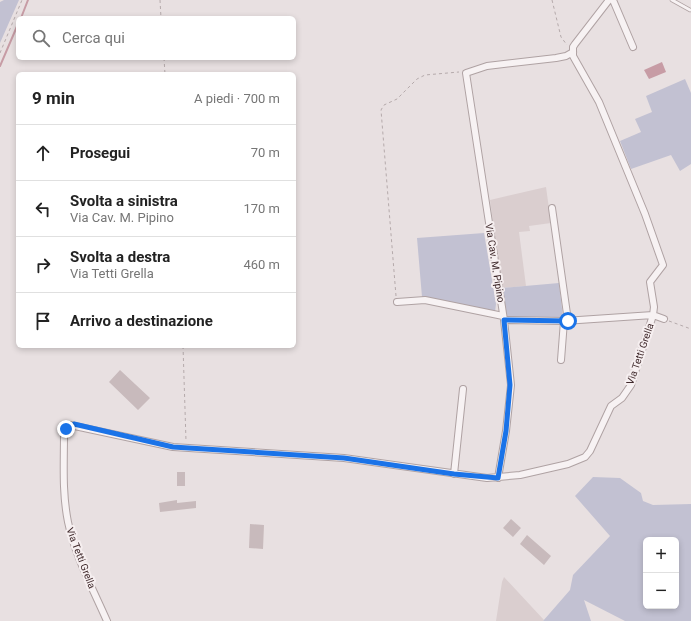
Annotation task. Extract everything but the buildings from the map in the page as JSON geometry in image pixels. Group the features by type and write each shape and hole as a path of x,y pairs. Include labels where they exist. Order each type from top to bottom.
{"street":[{"path":"463,71 487,66 566,56 573,52 575,44 609,0"},
{"path":"613,0 633,47"},
{"name":"Via Tetti Grella","path":"107,621 78,553 68,521 63,486 66,429 74,424 187,449 344,458 454,474 498,478 520,475 568,464 585,457 590,452 611,406 622,398 631,385 653,315 654,307 650,282 662,267 662,261 645,214 599,102 576,61 573,52"},
{"name":"Via Cav. M. Pipino","path":"463,71 503,318 510,385 506,431 498,478"},
{"path":"552,208 566,321 561,360"},
{"path":"397,302 425,300 503,318 566,321 653,315 664,319"},
{"path":"454,474 463,389"}],"lane":[{"path":"672,0 690,10"}],"path":[{"path":"0,53 22,0"},
{"path":"160,0 161,16"},
{"path":"552,0 561,38 568,46 570,41 575,44"},
{"path":"164,60 165,72"},
{"path":"397,302 381,110 384,104 397,99 417,79 426,75 463,71"},
{"path":"664,319 691,329"},
{"path":"183,348 187,449"}],"shaded area":[{"path":"4,0 19,0 0,43 0,2"},
{"path":"662,62 666,72 649,79 644,70"},
{"path":"685,79 691,93 691,164 680,171 671,155 631,169 620,141 641,132 635,119 652,112 646,96"},
{"path":"546,187 551,223 529,226 530,231 519,232 526,286 502,288 490,200"},
{"path":"484,233 496,304 495,312 422,297 417,238"},
{"path":"559,283 563,317 505,319 502,288"},
{"path":"593,477 620,478 641,493 643,501 653,505 691,504 691,621 625,621 584,600 591,621 543,621 570,590 573,575 610,536 575,496"},
{"path":"504,577 544,620 543,621 496,621"}],"waterway":[{"path":"22,16 28,0"},
{"path":"0,66 16,29"}],"route":[{"path":"66,429 68,426 74,424 173,447 199,450 344,458 454,474 498,478 506,431 510,385 504,320 568,321"}]}
